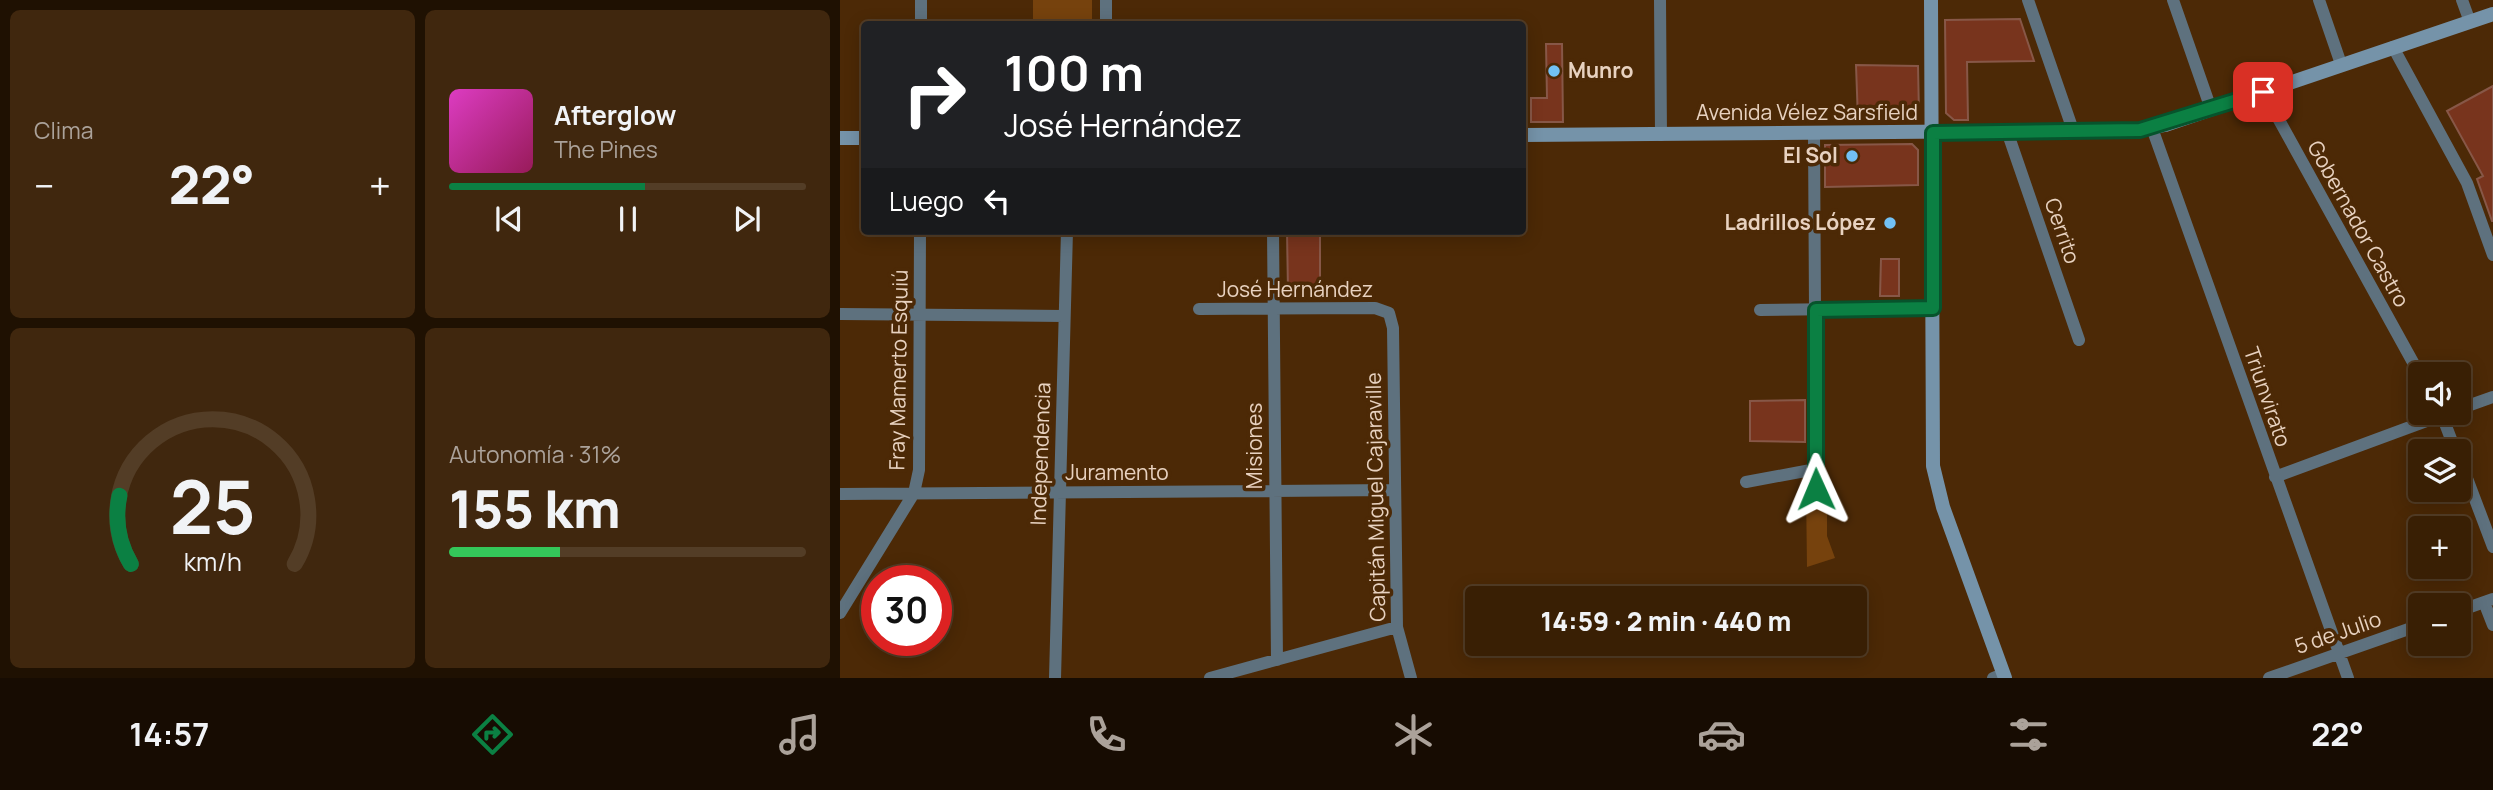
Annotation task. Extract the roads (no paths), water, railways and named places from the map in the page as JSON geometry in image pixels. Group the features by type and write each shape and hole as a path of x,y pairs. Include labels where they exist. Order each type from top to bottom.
{"main road":[{"path":"1931,0 1933,466 1943,507 2000,677"},
{"name":"Avenida Vélez Sarsfield","path":"1526,135 1814,132 2008,134 2152,128 2493,14"},
{"path":"840,138 861,138"}],"street":[{"path":"921,0 921,21"},
{"path":"1106,0 1106,21"},
{"path":"1660,0 1661,135"},
{"path":"2028,0 2074,133"},
{"path":"2173,0 2211,109"},
{"path":"2319,0 2341,64"},
{"path":"2462,0 2470,22"},
{"path":"2393,47 2467,183 2493,256"},
{"name":"Gobernador Castro","path":"2263,92 2413,362"},
{"name":"Triunvirato","path":"2152,128 2348,678"},
{"path":"1814,132 1816,489"},
{"name":"Cerrito","path":"2008,134 2079,340"},
{"name":"Fray Mamerto Esquiú","path":"840,613 914,493 919,470 920,235"},
{"name":"Independencia","path":"1055,678 1067,235"},
{"name":"Misiones","path":"1273,235 1277,660"},
{"name":"José Hernández","path":"1199,309 1375,308 1389,313"},
{"path":"1760,310 1933,308"},
{"name":"Capitán Miguel Cajaraville","path":"1389,313 1393,328 1397,627 1411,678"},
{"path":"840,314 1065,316"},
{"path":"2471,405 2493,397"},
{"path":"2275,477 2414,425"},
{"path":"1746,482 1816,470"},
{"path":"2471,489 2493,547"},
{"name":"Juramento","path":"840,494 1394,490"},
{"path":"2471,607 2489,601 2493,625"},
{"path":"1210,678 1397,627"},
{"name":"5 de Julio","path":"2269,678 2408,629"}],"place":[{"name":"Munro","path":"1554,71"},
{"name":"El Sol","path":"1852,156"},
{"name":"Ladrillos López","path":"1890,223"}]}
